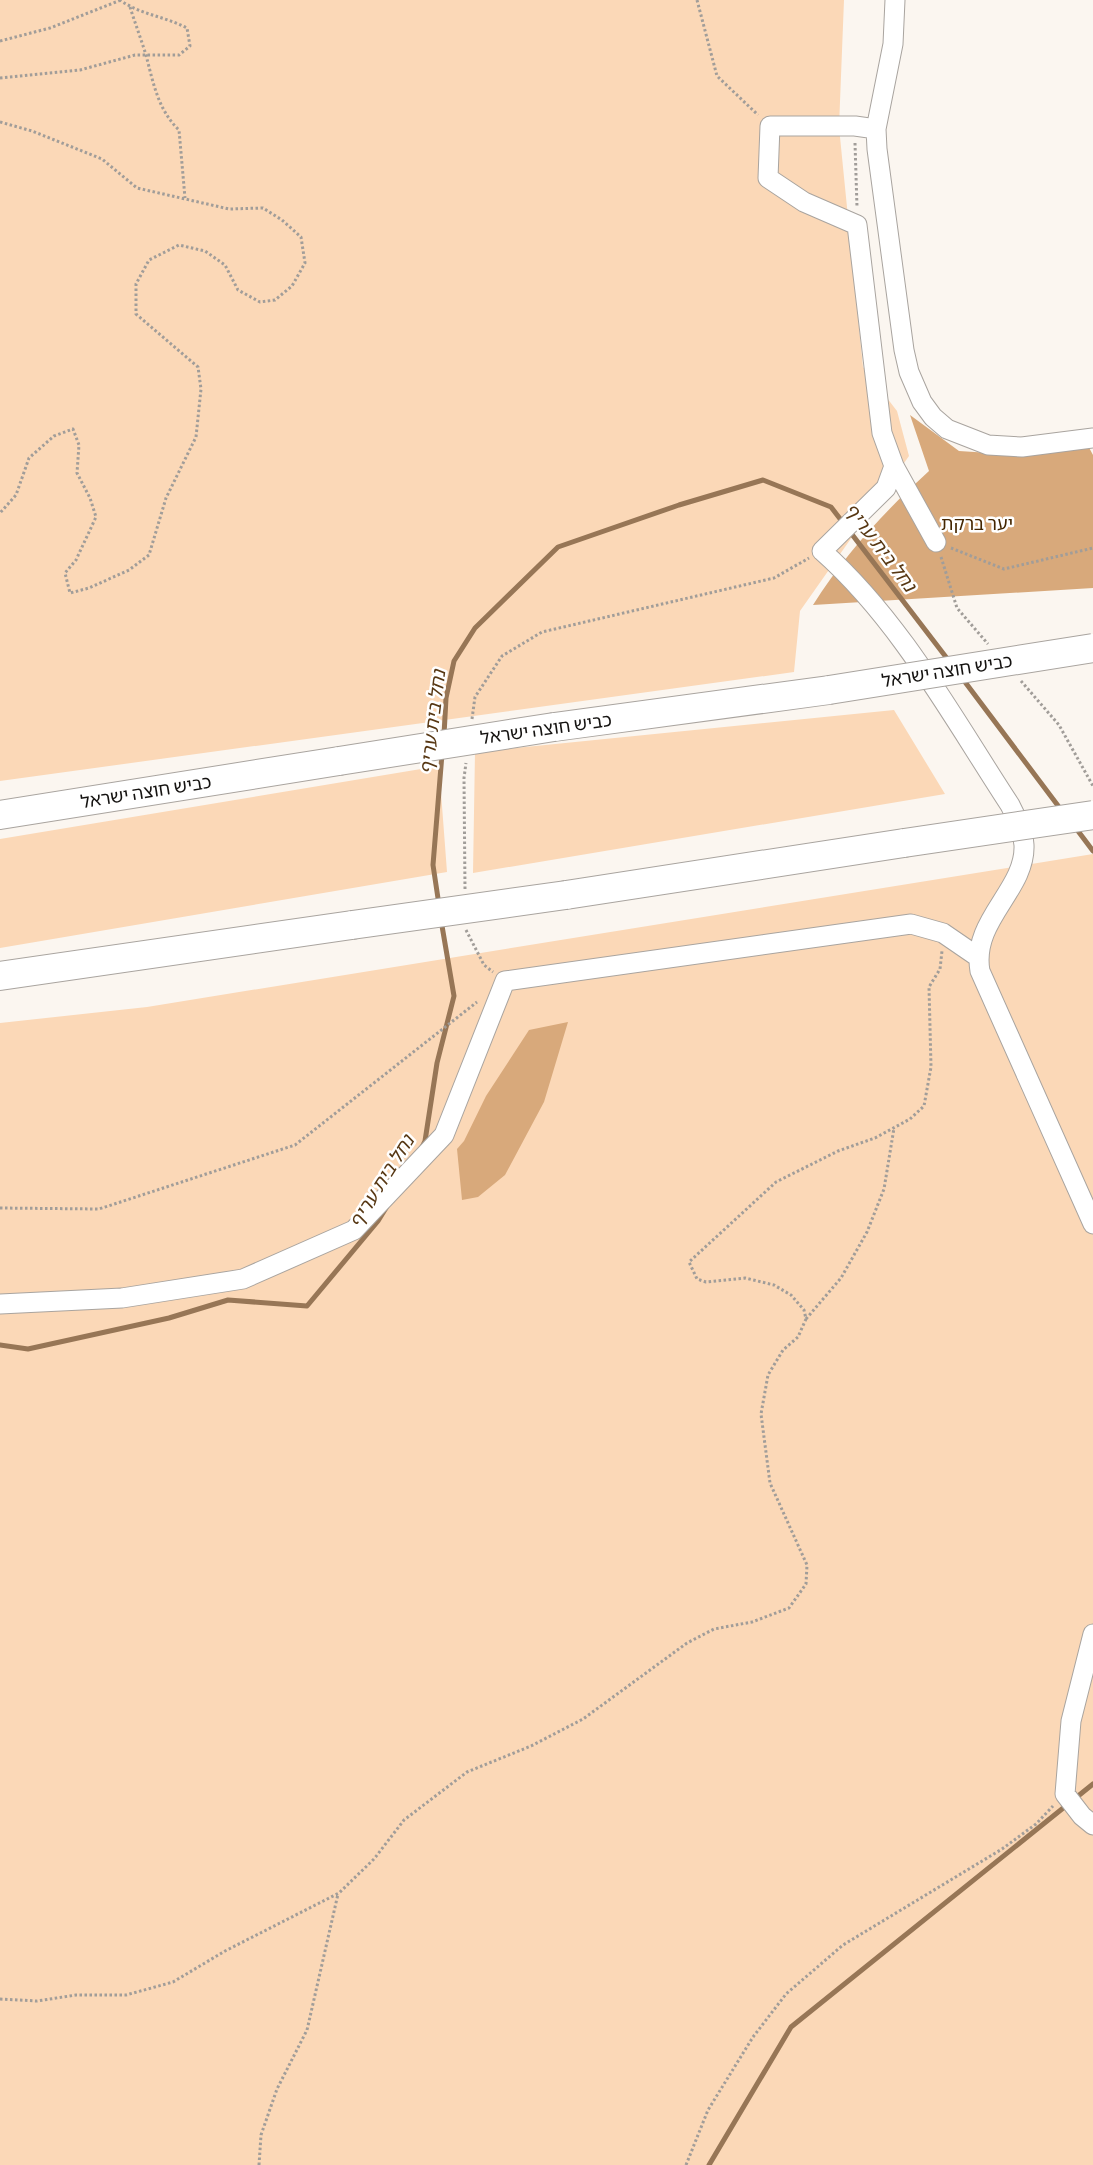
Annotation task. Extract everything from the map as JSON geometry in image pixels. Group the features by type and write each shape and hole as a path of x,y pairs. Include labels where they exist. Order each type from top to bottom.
{"highway":[{"name":"כביש חוצה ישראל","path":"0,815 554,727 829,690 1093,648"},
{"path":"0,976 566,895 1093,815"}],"street":[{"path":"895,0 893,44 876,129 904,350 909,372 922,402 946,429 988,445 1022,446 1093,438"},
{"path":"876,129 855,126 770,126 768,178 804,202 857,225 882,433 894,466 936,542"},
{"path":"894,466 886,488 822,551 851,577 888,620 1010,804 1020,826 1024,845 1022,865 989,921 978,957 980,971 1093,1224"},
{"path":"0,1304 122,1298 244,1279 354,1230 444,1136 504,981 912,924 943,933 978,957"},
{"path":"1093,1634 1071,1722 1065,1794 1082,1816 1093,1825"}],"path":[{"path":"0,41 50,28 121,0 141,13 168,19 187,28 190,46 180,55 134,56 80,70 0,78"},
{"path":"696,0 717,76 770,126"},
{"path":"130,6 146,55 154,89 170,121 178,130 185,198"},
{"path":"0,122 32,131 102,159 137,188 229,209 262,208 282,220 301,237 305,263 292,286 275,300 260,302 238,290 225,265 205,250 179,245 149,260 136,284 136,314 198,367 201,389 196,437 166,498 149,555 129,570 89,588 70,594 65,573 76,560 96,517 90,498 77,473 79,445 73,428 54,436 29,458 16,495 0,513"},
{"path":"855,126 857,225"},
{"path":"936,542 1004,569 1093,548"},
{"path":"806,1319 804,1310 791,1295 774,1285 745,1278 706,1282 697,1279 689,1262 776,1182 910,1119 924,1106 931,1067 929,987 940,969 943,933"},
{"path":"0,1208 99,1209 296,1145 504,981"},
{"path":"0,2000 37,2001 76,1995 126,1995 174,1982 225,1951 338,1893 374,1859 404,1820 467,1772 531,1746 583,1719 687,1642 714,1630 752,1622 789,1608 796,1601 806,1584 807,1565 770,1483 761,1414 768,1375 783,1350 798,1337 806,1319 841,1278 867,1232 884,1189 894,1127"},
{"path":"686,2165 708,2110 753,2037 786,1994 843,1945 1002,1849 1036,1824 1065,1794"},
{"path":"259,2165 261,2134 277,2089 307,2030 338,1893"}],"shaded area":[{"path":"0,0 844,0 839,127 863,367 897,411 909,456 800,611 794,672 0,781"},
{"path":"894,710 945,794 473,873 475,752"},
{"path":"439,766 447,872 0,948 0,839"},
{"path":"1093,854 1093,2165 0,2165 0,1023 147,1007"}],"green space":[{"name":"יער ברקת","path":"910,415 959,451 1005,454 1086,442 1093,455 1093,588 813,605 838,568 866,534 929,471"},
{"path":"568,1022 544,1102 505,1175 478,1197 462,1200 457,1149 464,1141 486,1096 529,1030"}],"waterway":[{"name":"נחל בית עריף","path":"444,735 446,698 454,661 475,628 558,547 679,505 763,480 831,507 949,661"},
{"name":"נחל בית עריף","path":"962,678 1062,811"},
{"name":"נחל בית עריף","path":"439,905 433,865 442,754"},
{"name":"נחל בית עריף","path":"1075,827 1093,851"},
{"name":"נחל בית עריף","path":"422,1147 425,1141 437,1063 454,996 441,920"},
{"name":"נחל בית עריף","path":"0,1345 28,1349 169,1318 228,1300 307,1306 378,1221 386,1208"},
{"path":"709,2165 791,2027 1093,1784"}]}
